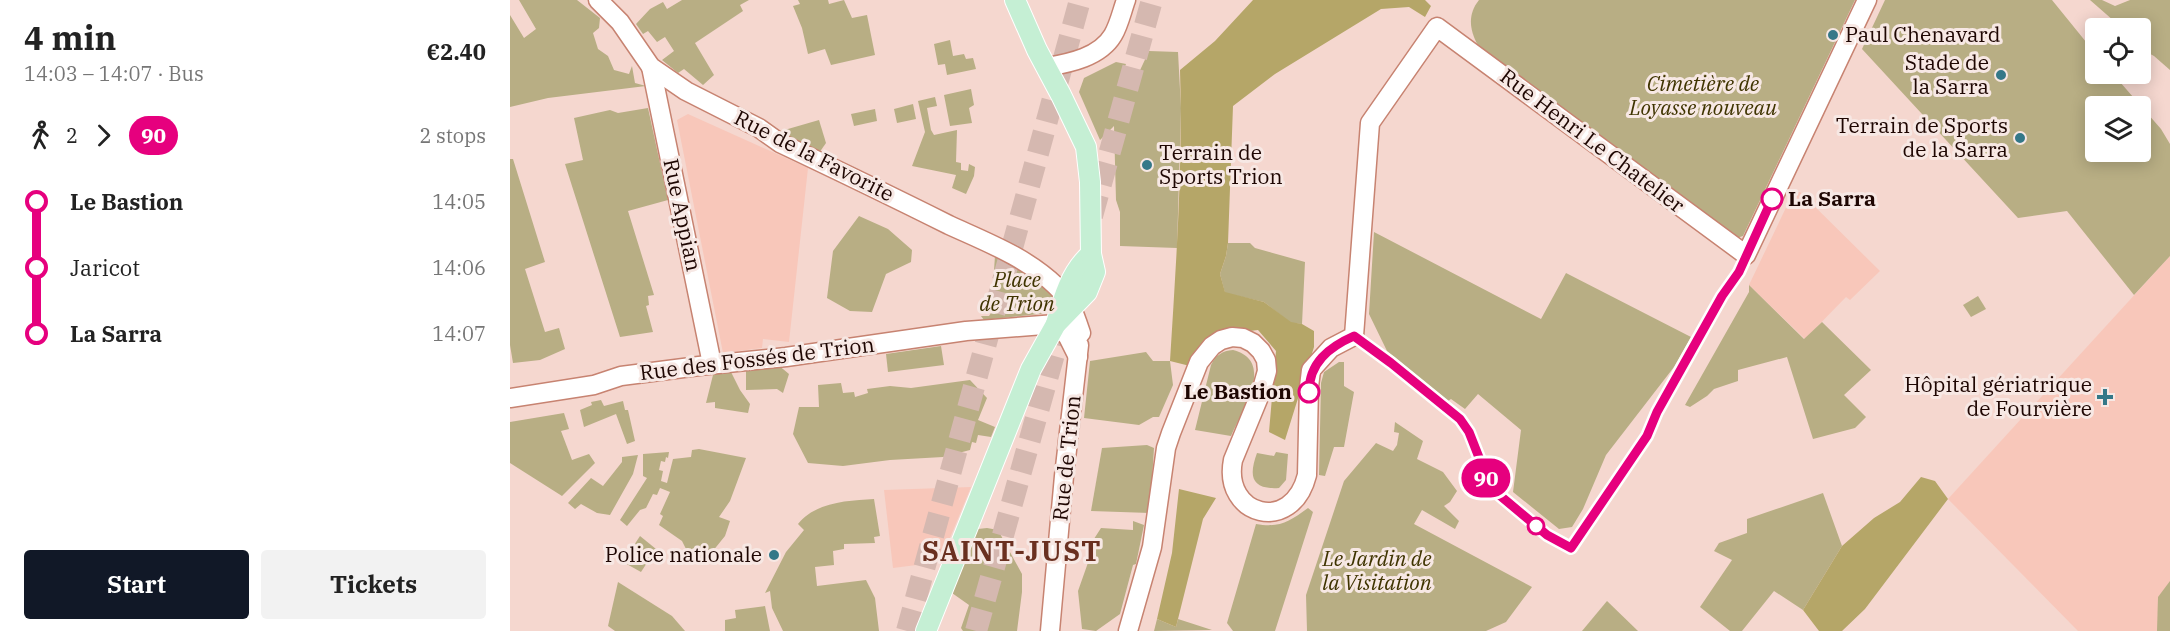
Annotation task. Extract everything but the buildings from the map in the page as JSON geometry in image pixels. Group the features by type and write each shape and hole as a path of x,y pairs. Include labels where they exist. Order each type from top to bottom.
{"main road":[{"path":"1016,0 1032,40 1086,147 1090,182 1091,254 1095,272 1087,292 1064,296"},
{"path":"926,631 1031,369 1056,324 1064,296 1083,261 1091,254"}],"street":[{"name":"Rue de la Favorite","path":"598,0 620,22 651,67 680,87 759,128 780,144 1005,251 1023,261 1064,296"},
{"path":"1047,68 1071,63 1098,50 1108,42 1114,33 1126,0"},
{"name":"Rue Henri Le Chatelier","path":"1128,631 1152,547 1166,448 1199,362 1212,346 1221,340 1232,337 1243,338 1253,343 1266,360 1267,371 1261,392 1233,460 1232,483 1244,502 1265,512 1278,511 1289,506 1298,498 1307,475 1311,370 1331,348 1354,336 1370,123 1437,27 1746,255 1867,0"},
{"name":"Rue Appian","path":"651,67 712,364"},
{"path":"1078,357 1087,292"},
{"path":"1064,296 1081,333"},
{"path":"1056,324 1068,337 1078,357"},
{"name":"Rue des Fossés de Trion","path":"510,398 594,385 621,376 786,357 966,331 1056,324"},
{"name":"Rue de Trion","path":"1050,631 1064,476 1078,357"}],"shaded area":[{"path":"1253,0 1425,0 1431,6 1425,17 1409,7 1381,9 1275,74 1233,106 1228,243 1220,274 1225,292 1264,302 1291,322 1302,324 1314,331 1314,347 1285,440 1269,432 1276,351 1258,330 1233,333 1190,366 1170,361 1180,179 1180,70 1215,41"},
{"path":"688,114 808,168 789,342 763,339 762,348 723,353 677,120"},
{"path":"1800,192 1880,271 1850,300 1846,297 1805,339 1749,285 1793,193"},
{"name":"Hôpital gériatrique de Fourvière","path":"2170,256 2170,631 2078,631 1948,499"},
{"path":"1921,477 1935,481 1948,499 1865,609 1842,631 1819,631 1803,610 1842,546 1874,518 1900,502"},
{"path":"971,487 940,562 893,568 884,490"},
{"path":"1179,489 1216,498 1203,519 1176,627 1157,619 1172,553"}],"green space":[{"path":"519,0 577,0 600,18 599,28 593,33 598,49 608,56 614,70 629,74 632,66 635,83 646,86 548,98 510,107 510,15 524,38 536,29"},
{"path":"682,0 749,0 740,5 743,11 695,43 714,75 703,85 684,69 678,73 662,60 674,51 665,37 657,42 648,31 643,34 636,24 650,9 663,2 667,9"},
{"path":"798,0 828,0 829,4 844,0 852,18 867,15 875,55 831,65 825,49 808,54 802,28 793,6 800,4"},
{"name":"Cimetière de Loyasse nouveau","path":"1479,0 1855,0 1743,236 1734,239 1483,53 1475,40 1471,27 1472,13"},
{"name":"Terrain de Sports de la Sarra","path":"1885,0 2052,0 2085,41 2085,84 2122,84 2132,96 2085,96 2085,162 2151,162 2151,118 2170,144 2170,256 2134,295 2067,211 2018,218 1862,49"},
{"path":"2090,0 2102,0 2115,6 2130,0 2170,0 2170,70 2151,54 2151,18 2111,18"},
{"path":"950,40 953,56 964,54 966,59 973,58 976,69 947,75 945,64 938,65 934,44"},
{"name":"Terrain de Sports Trion","path":"1149,51 1178,52 1181,108 1177,248 1120,246 1114,126 1100,140 1079,92 1084,78 1116,62 1126,64 1121,76 1135,81"},
{"path":"971,89 974,105 969,108 972,123 950,126 944,95"},
{"path":"935,97 937,106 927,108 931,130 934,135 957,130 956,162 961,163 961,170 968,171 969,164 975,167 974,176 966,194 952,188 956,175 912,166 925,132 918,101"},
{"path":"913,104 916,119 897,123 894,109"},
{"path":"648,108 668,200 628,211 654,295 648,296 649,305 646,306 653,332 620,337 565,164 583,160 574,118 610,110 618,113"},
{"path":"875,109 877,121 854,126 851,114"},
{"path":"819,120 826,143 819,153 782,135 781,131"},
{"path":"510,159 513,159 545,262 525,269 545,332 559,328 565,349 540,360 513,363 510,345"},
{"path":"859,216 888,229 912,250 911,262 886,274 872,312 850,311 827,298 833,251"},
{"path":"1374,232 1541,319 1566,273 1691,337 1674,367 1606,455 1583,509 1572,527 1559,529 1513,492 1521,430 1478,394 1465,409 1451,399 1448,401 1387,351 1369,314"},
{"path":"1228,243 1250,243 1255,248 1305,262 1302,324 1291,323 1264,302 1225,293 1220,274"},
{"name":"Place de Trion","path":"986,248 1017,260 1056,297 1053,310 1048,313 984,320 981,316 989,316 991,313 995,256 994,253 985,253"},
{"path":"1749,285 1804,339 1822,322 1871,370 1844,395 1866,417 1855,428 1813,439 1787,357 1738,370 1738,381 1714,389 1690,407 1685,405 1749,292"},
{"path":"1978,296 1986,309 1971,317 1963,305"},
{"path":"941,346 944,365 888,372 886,354"},
{"path":"1233,350 1246,356 1252,364 1254,375 1248,400 1242,413 1231,436 1195,430 1211,365 1220,354"},
{"path":"1146,352 1153,361 1170,361 1173,385 1159,417 1153,417 1139,425 1084,418 1090,361"},
{"path":"1339,362 1344,362 1344,386 1354,392 1344,447 1334,447 1325,476 1319,475 1321,383 1324,372"},
{"path":"777,364 789,374 783,393 777,389 746,390 746,368"},
{"path":"730,370 750,404 748,413 715,408 715,402 706,403 713,375"},
{"path":"970,380 987,398 978,420 995,427 991,437 978,435 976,443 972,442 970,450 943,457 843,466 808,463 793,434 799,407 819,407 818,385 841,383 843,393 854,392 855,397 868,393 867,389 890,386 911,388"},
{"path":"601,400 604,406 623,401 625,410 628,410 635,441 627,444 616,414 584,427 580,410 592,405 591,402"},
{"path":"564,413 569,429 561,431 572,460 589,454 595,463 562,496 510,463 510,422"},
{"name":"Le Jardin de la Visitation","path":"1395,422 1423,441 1417,459 1443,472 1457,491 1450,502 1444,506 1459,521 1455,529 1422,510 1414,524 1532,587 1506,622 1486,631 1307,631 1306,595 1344,481 1376,443 1393,451 1397,445 1399,433 1394,432"},
{"path":"1147,445 1154,448 1150,513 1091,511 1102,448"},
{"path":"699,449 746,458 730,501 719,517 730,521 725,536 704,562 686,549 682,541 659,525 663,516 660,514 670,492 660,488 657,495 653,494 646,508 640,510 627,526 620,520 647,478 643,476 643,454 669,452 665,462 661,461 659,470 663,471 661,481 667,483 673,459 691,457 692,450"},
{"path":"1276,452 1288,454 1286,480 1279,488 1257,484 1253,468 1257,453 1274,456"},
{"path":"638,455 633,474 610,515 597,513 581,504 575,509 568,503 591,478 603,486 622,462 622,457"},
{"path":"1823,493 1842,546 1803,610 1774,591 1742,631 1730,631 1700,607 1732,560 1714,551 1719,543 1747,533 1747,519"},
{"path":"874,499 880,536 874,537 875,543 844,544 844,549 833,551 834,565 815,567 817,586 866,580 875,598 879,631 783,631 772,608 770,591 765,593 786,552 804,530 798,524 814,511 833,504"},
{"path":"1308,508 1313,512 1275,631 1233,631 1227,623 1256,524 1284,523"},
{"path":"1133,521 1144,525 1136,564 1133,565 1120,614 1096,631 1082,629 1078,591 1090,557 1092,542 1101,528 1133,530"},
{"path":"978,529 998,530 1022,574 1017,631 963,631 961,628 969,605 952,593"},
{"path":"640,536 656,549 641,572 623,562"},
{"path":"2170,581 2170,631 2157,631 2158,597"},
{"path":"618,582 672,616 685,631 615,631 608,626"},
{"path":"1607,601 1638,631 1582,631"},
{"path":"765,606 770,631 725,631 725,620 736,618 735,610"},
{"path":"1157,619 1176,627 1178,619 1212,630 1154,631"}],"tunnel":[{"path":"907,631 1080,0"},
{"path":"1092,216 1152,0"},
{"path":"976,631 1065,315"}],"bus line":[{"name":"90","path":"1309,392 1311,370 1334,345 1354,336 1460,419 1469,432 1491,488 1547,535 1571,548 1647,436 1657,412 1722,296 1739,272 1772,199"}],"place":[{"name":"Paul Chenavard","path":"1833,35"},
{"name":"Stade de la Sarra","path":"2001,75"},
{"name":"Terrain de Sports de la Sarra","path":"2020,138"},
{"name":"Terrain de Sports Trion","path":"1147,165"},
{"name":"La Sarra","path":"1772,199"},
{"name":"Le Bastion","path":"1309,392"},
{"name":"Hôpital gériatrique de Fourvière","path":"2105,397"},
{"name":"Police nationale","path":"774,555"}],"district":[{"name":"SAINT-JUST","path":"1012,552"}]}
